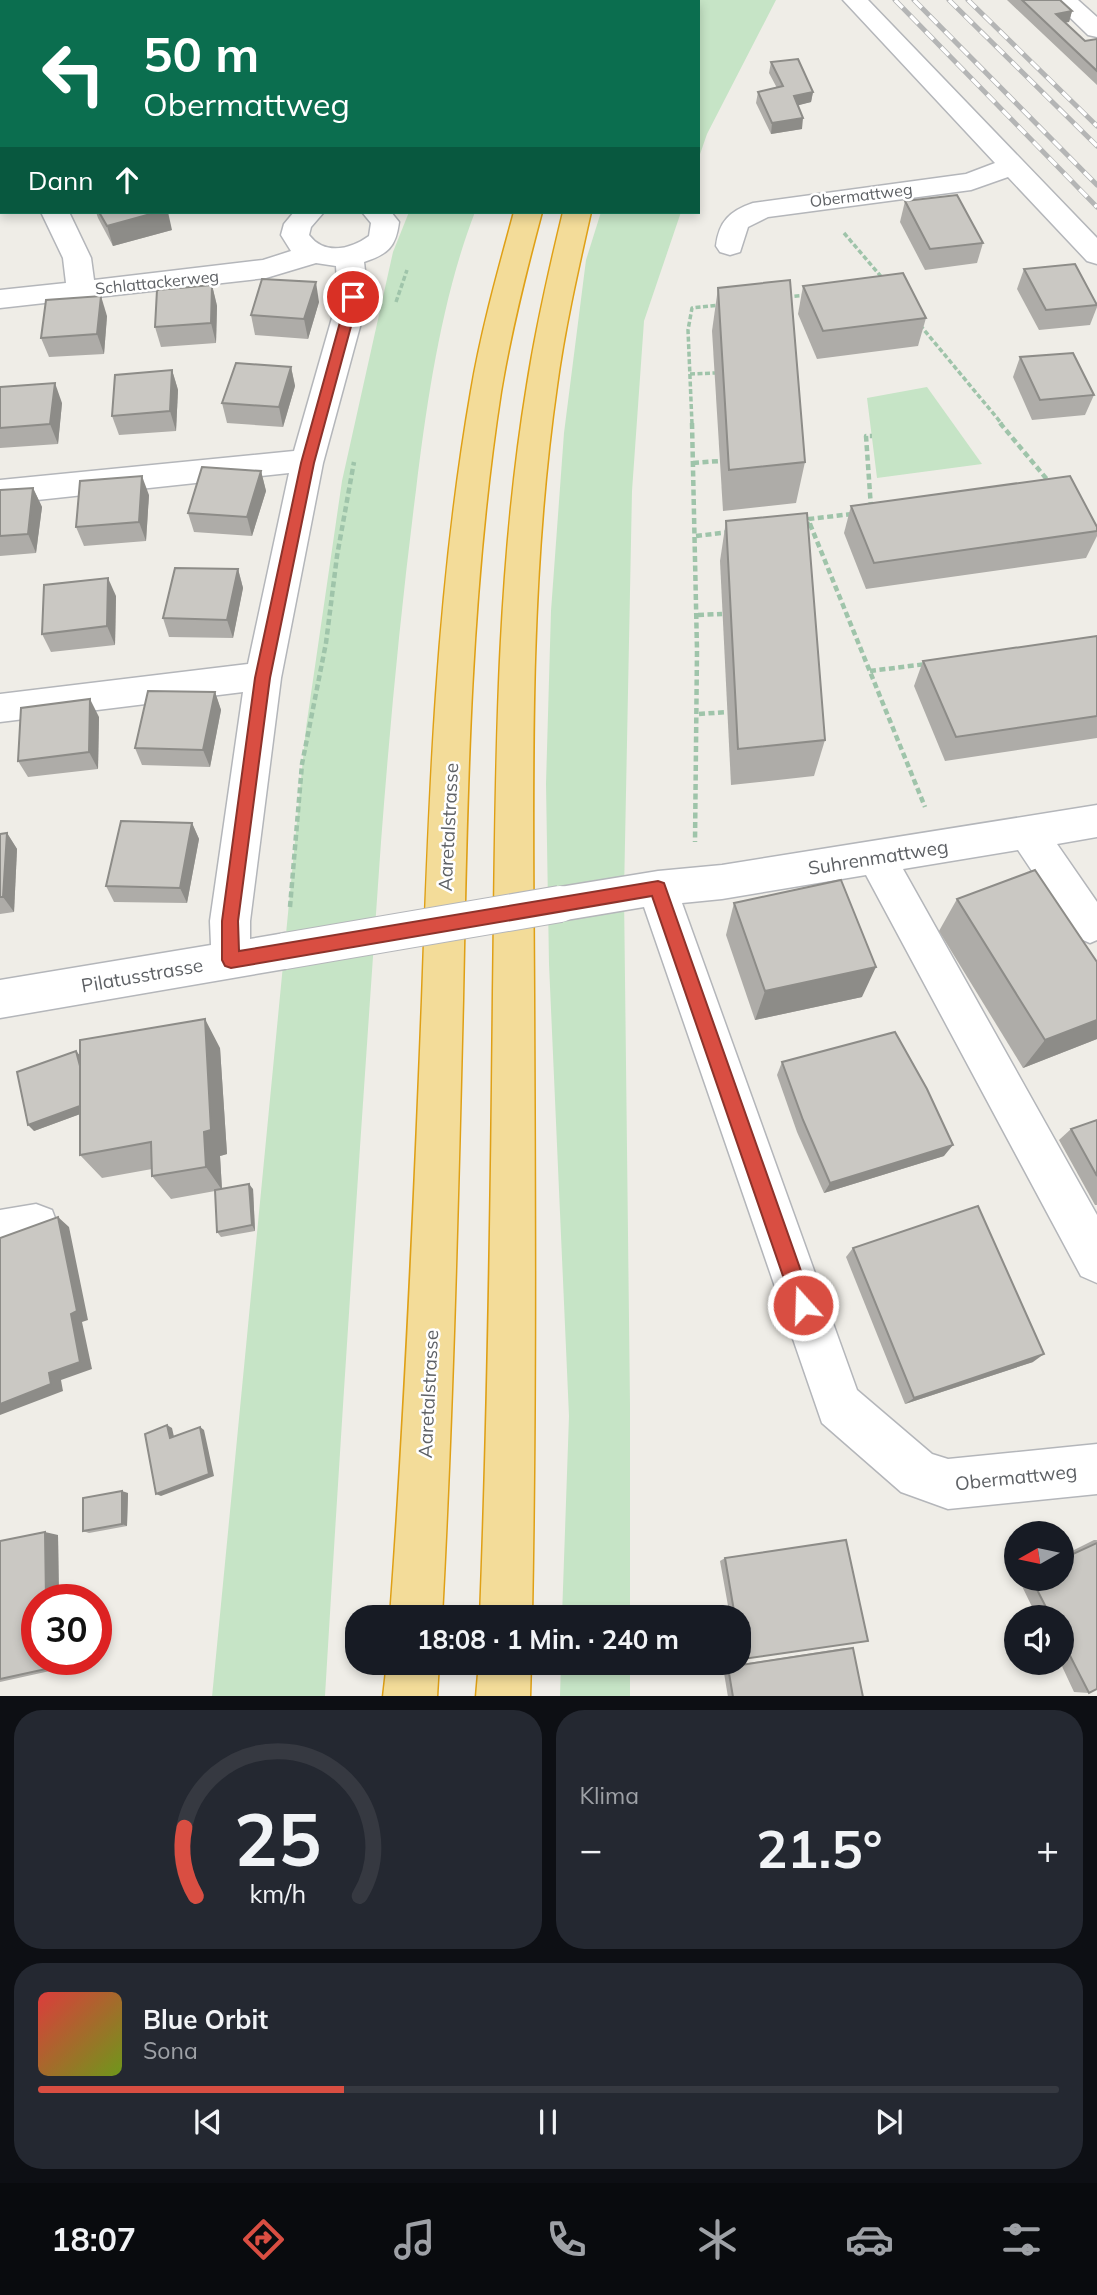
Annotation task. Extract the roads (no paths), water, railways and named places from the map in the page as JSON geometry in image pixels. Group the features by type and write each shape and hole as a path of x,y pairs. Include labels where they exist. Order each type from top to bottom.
{"highway":[{"name":"Aaretalstrasse","path":"417,1605 431,1333 446,864 463,572 476,462 494,354 528,214"},
{"path":"506,1605 511,1466 515,814 524,566 535,434 548,348 577,214"},
{"path":"410,1696 412,1675"},
{"path":"503,1696 504,1675"}],"street":[{"path":"855,0 1097,255"},
{"path":"1064,0 1097,30"},
{"name":"Obermattweg","path":"730,246 731,228 739,218 763,209 971,181 1013,166"},
{"path":"56,214 77,258 81,291"},
{"path":"308,214 297,224 295,235 301,246 313,254 330,259 363,254 383,240 385,222 378,214"},
{"name":"Schlattackerweg","path":"0,299 265,270 313,254"},
{"path":"231,960 230,921 263,678 307,463 353,297 349,258"},
{"path":"0,492 287,462 307,463"},
{"path":"0,708 241,678 263,678"},
{"name":"Suhrenmattweg","path":"658,888 876,857 1097,821"},
{"path":"1028,833 1090,925"},
{"path":"876,857 1097,1260"},
{"name":"Obermattweg","path":"658,888 678,952 839,1406 918,1475 948,1484 1097,1469"},
{"name":"Pilatusstrasse","path":"0,999 658,888"}],"railway":[{"path":"895,0 1097,207"},
{"path":"914,0 1097,185"},
{"path":"949,0 1097,146"},
{"path":"968,0 1097,126"}]}
